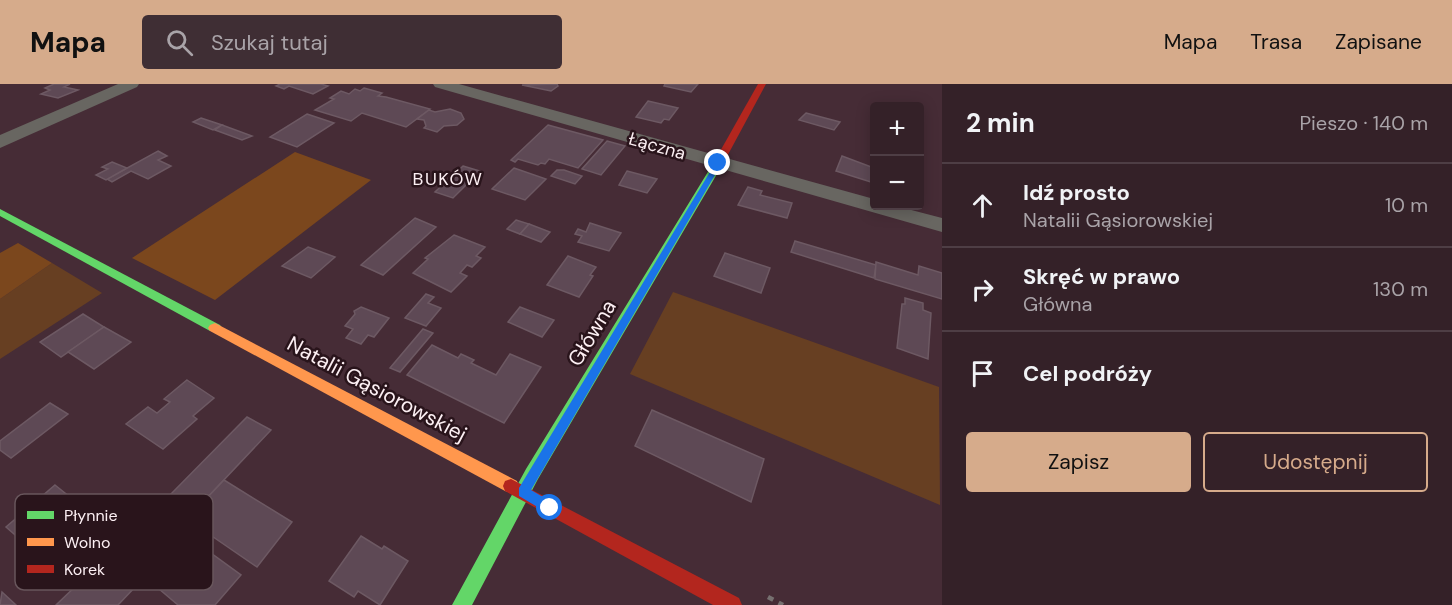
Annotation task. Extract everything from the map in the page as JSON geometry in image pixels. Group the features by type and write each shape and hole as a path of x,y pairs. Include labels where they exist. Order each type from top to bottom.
{"street":[{"path":"0,142 131,84"},
{"name":"Łączna","path":"441,84 942,225"},
{"name":"Główna","path":"462,605 523,492 718,163 762,84"},
{"name":"Natalii Gąsiorowskiej","path":"0,212 732,605"}],"shaded area":[{"path":"295,152 371,180 215,300 132,258"},
{"path":"18,243 52,263 0,299 0,253"},
{"path":"52,263 102,293 0,359 0,299"},
{"path":"673,292 939,387 940,505 630,374"}],"building":[{"path":"54,84 70,84 64,87 78,90 58,98 41,94 50,90 45,88"},
{"path":"280,84 328,86 313,94 289,86 284,89 276,86"},
{"path":"557,84 558,86 551,91 522,85"},
{"path":"665,84 698,84 691,92 664,86"},
{"path":"364,88 382,93 378,96 430,109 406,127 362,113 351,121 315,110 334,99 330,98 341,91 349,94 355,89 360,91"},
{"path":"648,101 678,108 669,120 664,119 661,123 636,117"},
{"path":"450,109 461,113 464,119 457,125 444,126 437,132 424,128 426,126 424,120 417,119 429,110 435,112"},
{"path":"806,113 840,122 834,130 799,120"},
{"path":"307,114 334,123 297,147 270,137"},
{"path":"201,118 222,125 213,130 193,122"},
{"path":"222,125 252,136 242,140 215,130"},
{"path":"548,125 603,140 578,168 549,159 545,164 538,165 518,159 515,162 511,160"},
{"path":"607,141 625,146 601,175 582,169"},
{"path":"158,151 167,156 158,160 171,166 148,179 131,171 112,182 107,179"},
{"path":"842,156 870,166 870,182 836,171"},
{"path":"112,162 127,168 106,180 96,175 108,169 102,167"},
{"path":"463,166 480,171 453,198 435,192"},
{"path":"514,168 546,179 525,200 492,189"},
{"path":"557,170 582,176 575,184 551,176"},
{"path":"627,171 657,179 647,193 619,185"},
{"path":"748,187 762,191 760,195 792,203 787,218 738,205"},
{"path":"415,218 436,227 383,275 361,265"},
{"path":"516,220 529,224 520,234 507,229"},
{"path":"590,223 621,233 609,251 578,242 582,236 575,234 578,229 586,232"},
{"path":"529,224 550,232 541,242 520,234"},
{"path":"454,235 485,247 476,256 481,258 472,267 467,265 460,273 467,276 451,292 413,273 428,259 425,258"},
{"path":"795,241 876,265 874,278 791,252"},
{"path":"308,247 335,257 311,278 282,266"},
{"path":"725,253 770,268 761,293 714,276"},
{"path":"568,256 596,267 590,275 593,276 579,297 547,285"},
{"path":"876,262 918,275 919,266 942,273 942,299 875,279"},
{"path":"426,294 434,297 428,303 441,308 426,326 405,318"},
{"path":"905,298 923,303 923,310 931,313 928,359 897,348 902,304 905,304"},
{"path":"361,307 389,318 374,337 368,335 361,344 346,338 353,329 345,326 355,314 354,311"},
{"path":"520,307 554,320 542,337 508,322"},
{"path":"83,314 104,327 61,357 40,342"},
{"path":"104,327 131,342 94,369 68,352"},
{"path":"423,329 433,333 400,372 390,368"},
{"path":"432,345 458,358 461,354 474,360 471,363 496,375 510,354 541,367 504,423 407,375"},
{"path":"187,380 214,398 193,416 197,419 163,449 126,424 148,407 157,413 170,402 164,399"},
{"path":"50,403 68,414 11,458 0,450 0,441"},
{"path":"652,410 764,459 751,502 635,446"},
{"path":"247,417 271,430 211,494 171,494"},
{"path":"224,480 292,522 257,567 213,537 213,494 211,494"},
{"path":"55,485 66,494 44,494"},
{"path":"15,519 15,535 6,527"},
{"path":"361,536 382,549 384,546 408,561 380,605 358,591 354,597 329,581"},
{"path":"213,555 241,575 215,605 178,605 160,590 213,590"},
{"path":"72,590 132,590 118,605 56,605"},
{"path":"2,592 16,605 0,605"}],"traffic: fast":[{"path":"462,605 532,474 719,162"},
{"path":"0,212 215,328"}],"traffic: slow":[{"path":"215,328 511,486"}],"traffic: jam":[{"path":"719,162 762,84"},
{"path":"511,486 732,605"}],"district":[{"name":"BUKÓW","path":"448,179"}],"route":[{"path":"550,508 523,492 718,163"}]}
